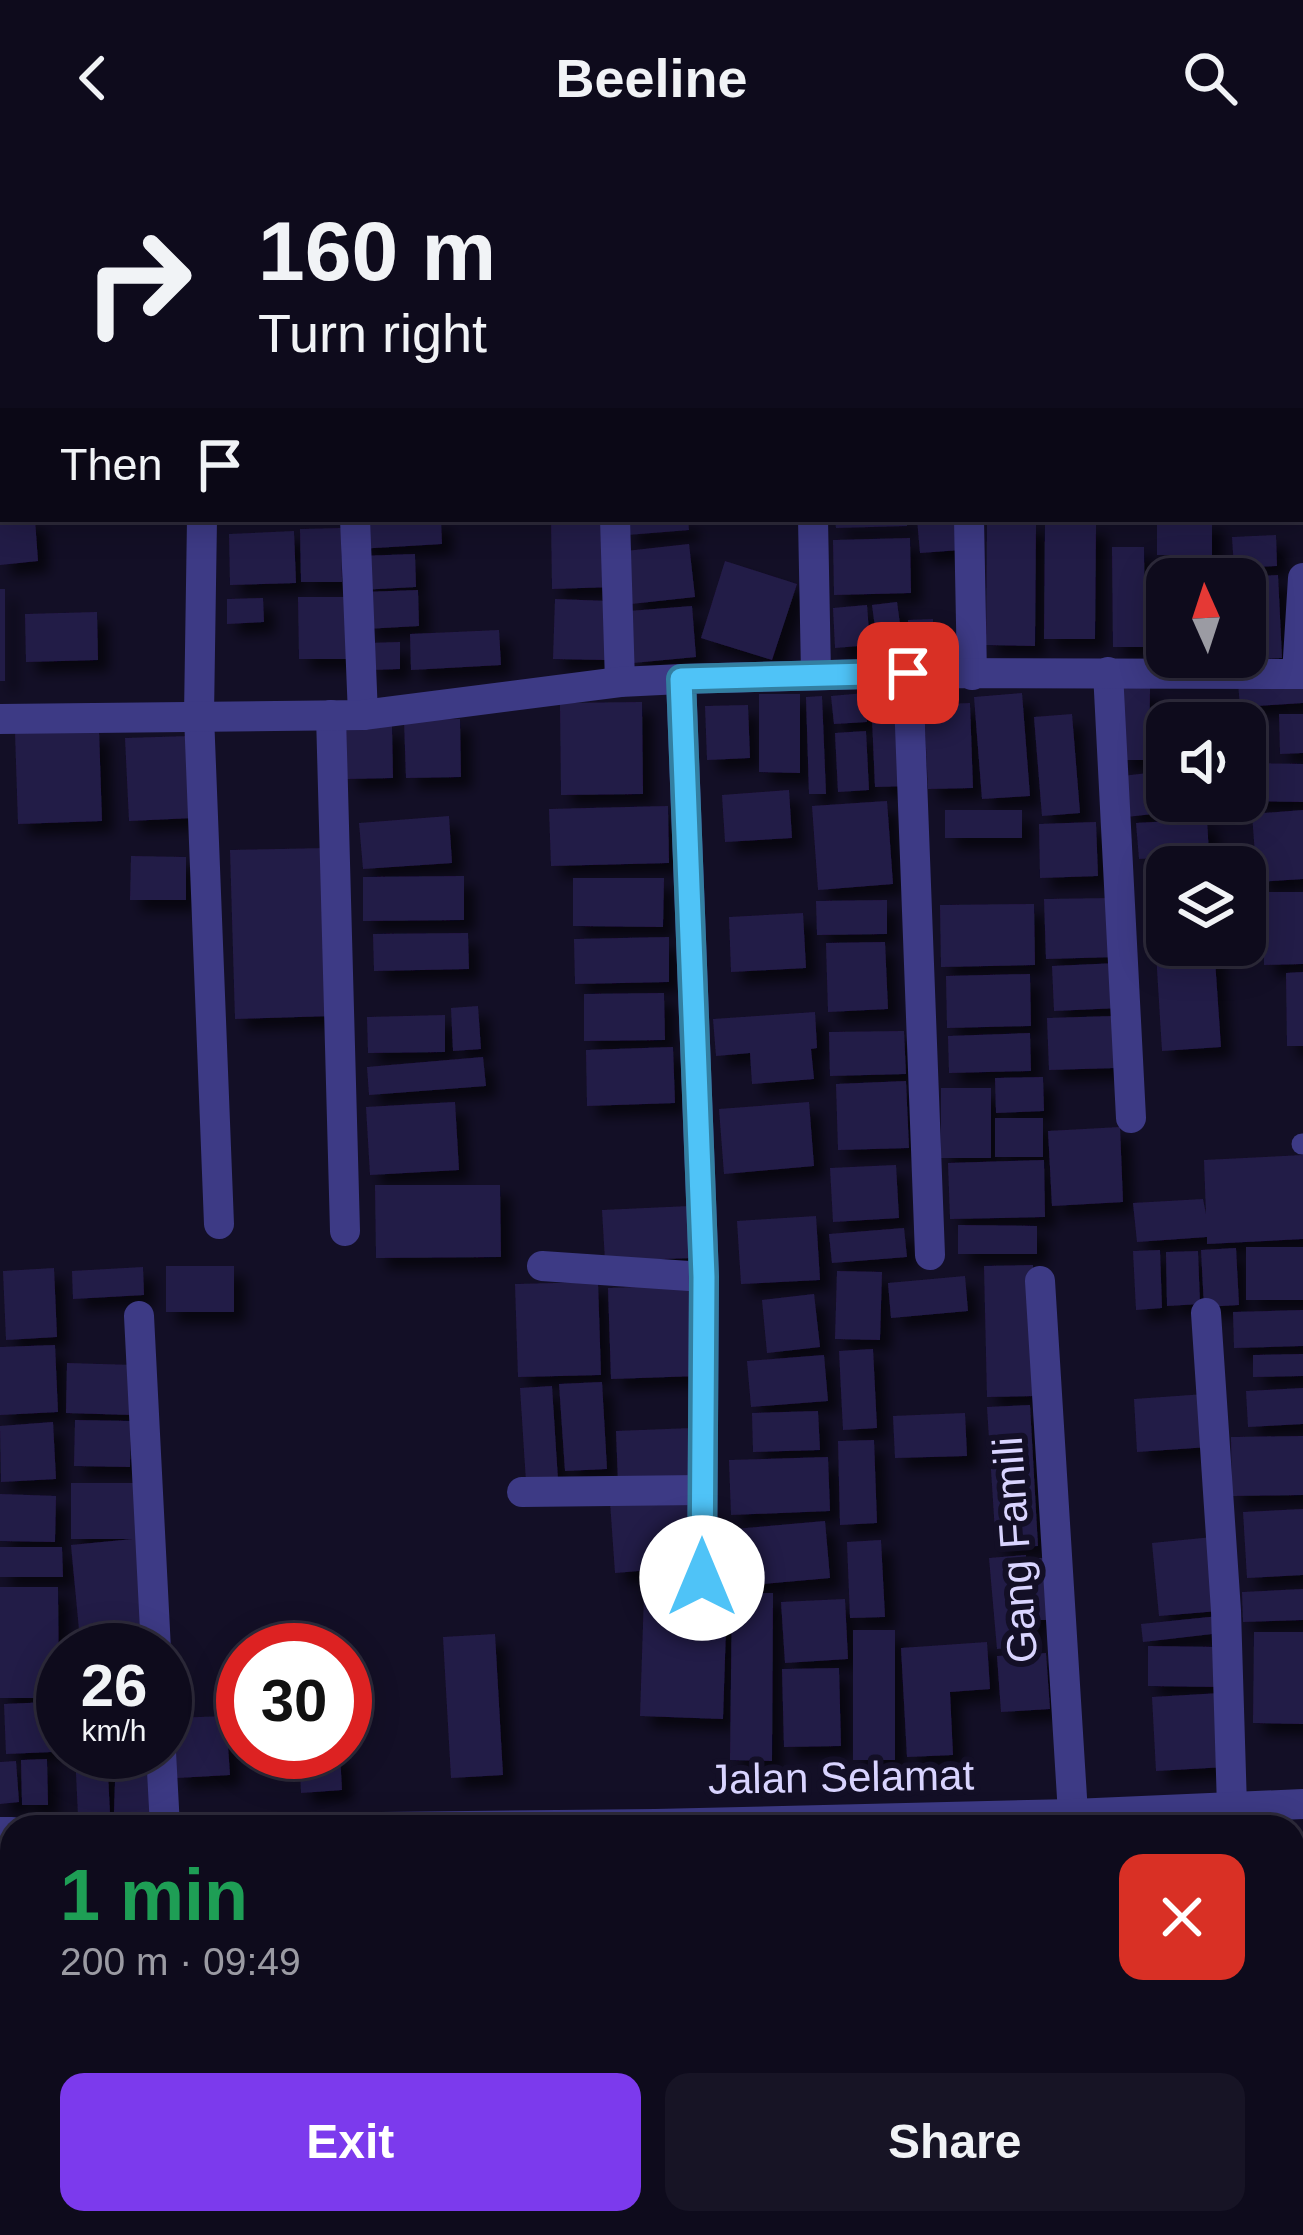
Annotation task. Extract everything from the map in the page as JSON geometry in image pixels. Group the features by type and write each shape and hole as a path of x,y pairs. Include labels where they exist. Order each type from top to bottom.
{"street":[{"path":"202,522 199,715 220,1224"},
{"path":"355,522 363,715"},
{"path":"615,522 620,682"},
{"path":"813,522 816,674"},
{"path":"969,522 972,675"},
{"path":"0,719 363,715 620,682 816,674 1300,674 1303,578"},
{"path":"908,673 929,1255"},
{"path":"1108,673 1131,1118"},
{"path":"681,679 704,1277 702,1578"},
{"path":"331,715 345,1232"},
{"path":"542,1267 704,1277"},
{"name":"Gang Famili","path":"1040,1281 1073,1814"},
{"path":"1206,1313 1226,1611 1232,1807"},
{"path":"139,1316 155,1623"},
{"path":"522,1492 701,1490"},
{"path":"162,1779 164,1815"},
{"name":"Jalan Selamat","path":"1061,1815 1232,1807 1294,1812"}],"building":[{"path":"0,522 35,522 38,561 0,565"},
{"path":"356,522 441,522 442,544 358,549"},
{"path":"551,522 611,522 613,587 552,589"},
{"path":"626,522 688,522 689,530 627,535"},
{"path":"835,522 907,522 907,526 836,528"},
{"path":"917,522 958,522 961,550 920,553"},
{"path":"987,522 1036,523 1035,646 986,645"},
{"path":"1157,522 1212,522 1212,555 1157,555"},
{"path":"1045,524 1096,524 1095,639 1044,639"},
{"path":"341,528 342,582 301,582 300,529"},
{"path":"294,531 296,583 230,585 229,534"},
{"path":"1276,535 1277,566 1266,567 1266,558 1233,558 1232,537"},
{"path":"910,538 911,593 834,595 833,540"},
{"path":"689,544 695,597 631,604 626,551"},
{"path":"1112,547 1144,547 1145,647 1113,647"},
{"path":"415,554 416,587 360,590 359,556"},
{"path":"725,561 797,584 772,660 701,638"},
{"path":"1278,575 1282,658 1266,659 1266,576"},
{"path":"0,589 5,589 5,681 0,681"},
{"path":"418,590 419,626 365,629 363,592"},
{"path":"298,597 349,597 350,659 299,659"},
{"path":"263,598 264,622 227,624 227,599"},
{"path":"555,599 608,601 606,660 553,659"},
{"path":"897,602 902,639 877,642 872,605"},
{"path":"867,605 870,645 835,648 833,608"},
{"path":"692,606 696,657 633,663 629,611"},
{"path":"97,612 98,660 26,662 25,614"},
{"path":"933,619 934,654 908,655 908,620"},
{"path":"499,630 501,665 411,670 410,634"},
{"path":"400,642 400,669 370,670 369,643"},
{"path":"1303,680 1303,703 1240,702 1238,683"},
{"path":"1120,688 1150,688 1146,760 1119,760"},
{"path":"865,693 867,722 834,724 831,696"},
{"path":"906,693 910,786 875,787 871,695"},
{"path":"1022,693 1030,796 982,799 974,697"},
{"path":"759,694 800,694 800,773 759,772"},
{"path":"822,696 826,794 809,794 806,697"},
{"path":"642,702 643,794 561,795 560,703"},
{"path":"970,703 973,788 928,789 924,705"},
{"path":"748,705 750,758 707,760 705,706"},
{"path":"1072,714 1080,813 1042,816 1034,717"},
{"path":"1279,714 1303,714 1303,753 1280,754"},
{"path":"460,719 461,777 406,778 404,720"},
{"path":"392,726 393,778 347,779 346,728"},
{"path":"99,730 102,821 18,824 15,732"},
{"path":"866,731 869,790 838,792 835,733"},
{"path":"190,736 193,818 129,821 125,738"},
{"path":"1266,763 1303,764 1303,802 1266,801"},
{"path":"1146,773 1146,815 1126,817 1122,776"},
{"path":"789,790 792,838 725,842 722,795"},
{"path":"887,801 893,884 818,890 812,806"},
{"path":"668,806 669,863 551,866 549,809"},
{"path":"945,810 1022,810 1022,838 945,838"},
{"path":"1303,810 1303,879 1266,881 1266,846 1254,846 1253,822 1266,822 1266,813"},
{"path":"449,816 452,863 363,869 359,823"},
{"path":"1096,822 1098,876 1040,878 1039,824"},
{"path":"1207,822 1209,846 1146,846 1146,858 1139,859 1136,823"},
{"path":"327,848 332,1016 235,1019 230,850"},
{"path":"131,856 186,857 186,900 130,900"},
{"path":"464,876 464,920 363,921 363,877"},
{"path":"573,878 664,878 663,927 573,926"},
{"path":"1266,892 1303,892 1303,964 1266,965"},
{"path":"1114,898 1116,957 1046,959 1044,899"},
{"path":"887,900 887,934 817,935 816,901"},
{"path":"1034,904 1035,965 941,967 940,905"},
{"path":"803,913 806,968 731,972 729,917"},
{"path":"468,933 469,969 374,971 373,934"},
{"path":"669,937 669,982 575,984 574,939"},
{"path":"885,942 888,1009 828,1012 826,943"},
{"path":"1118,963 1120,1008 1054,1011 1052,966"},
{"path":"1157,966 1215,966 1221,1047 1162,1051"},
{"path":"1303,972 1303,1046 1287,1046 1286,973"},
{"path":"1030,974 1031,1026 947,1028 946,976"},
{"path":"664,993 665,1040 584,1041 584,994"},
{"path":"478,1006 481,1049 453,1051 451,1008"},
{"path":"815,1012 814,1079 752,1084 750,1053 716,1056 713,1019"},
{"path":"445,1015 445,1052 368,1053 367,1017"},
{"path":"1115,1016 1116,1068 1049,1070 1047,1018"},
{"path":"904,1031 906,1074 830,1076 829,1032"},
{"path":"1030,1033 1031,1071 949,1073 948,1036"},
{"path":"673,1047 675,1103 587,1106 586,1050"},
{"path":"483,1057 486,1086 369,1095 367,1067"},
{"path":"1043,1077 1044,1111 996,1113 995,1078"},
{"path":"906,1081 909,1148 838,1150 836,1084"},
{"path":"941,1088 991,1088 991,1158 941,1158"},
{"path":"455,1102 459,1170 370,1175 366,1107"},
{"path":"809,1102 814,1166 724,1174 719,1109"},
{"path":"995,1118 1043,1118 1043,1157 995,1157"},
{"path":"1120,1127 1123,1202 1052,1206 1048,1131"},
{"path":"1303,1155 1303,1239 1207,1244 1207,1237 1137,1242 1133,1203 1203,1199 1206,1214 1204,1160"},
{"path":"1044,1160 1045,1217 950,1219 948,1163"},
{"path":"896,1165 899,1218 833,1222 830,1168"},
{"path":"375,1185 500,1185 501,1257 376,1258"},
{"path":"690,1206 692,1258 605,1261 602,1210"},
{"path":"816,1216 820,1280 741,1284 737,1221"},
{"path":"958,1225 1037,1226 1037,1254 958,1254"},
{"path":"904,1228 907,1257 832,1263 829,1234"},
{"path":"1246,1247 1303,1247 1303,1300 1246,1300"},
{"path":"1236,1248 1239,1305 1204,1307 1201,1250"},
{"path":"1160,1250 1162,1308 1136,1310 1133,1251"},
{"path":"1198,1251 1200,1304 1167,1306 1166,1252"},
{"path":"1033,1265 1036,1396 987,1397 984,1266"},
{"path":"166,1266 234,1266 234,1312 166,1312"},
{"path":"143,1267 144,1295 73,1299 72,1271"},
{"path":"54,1268 57,1337 6,1340 3,1271"},
{"path":"837,1271 882,1272 880,1340 835,1339"},
{"path":"965,1276 968,1311 891,1318 888,1283"},
{"path":"598,1282 601,1375 518,1377 515,1284"},
{"path":"695,1285 698,1376 611,1379 608,1288"},
{"path":"814,1294 820,1347 767,1353 762,1300"},
{"path":"1303,1310 1303,1346 1234,1348 1233,1312"},
{"path":"55,1345 58,1412 0,1415 0,1347"},
{"path":"873,1349 877,1428 843,1430 839,1351"},
{"path":"1303,1354 1303,1376 1253,1377 1253,1355"},
{"path":"824,1355 828,1401 751,1407 747,1361"},
{"path":"67,1363 134,1365 132,1415 66,1413"},
{"path":"602,1382 607,1469 565,1471 559,1384"},
{"path":"552,1386 558,1480 526,1482 520,1388"},
{"path":"1303,1388 1303,1424 1248,1427 1246,1391"},
{"path":"1205,1394 1209,1447 1137,1452 1134,1399"},
{"path":"1030,1405 1038,1546 996,1548 987,1407"},
{"path":"818,1411 820,1450 753,1452 752,1413"},
{"path":"965,1413 967,1456 895,1458 893,1416"},
{"path":"75,1420 131,1421 130,1467 74,1466"},
{"path":"53,1422 56,1479 1,1482 0,1426"},
{"path":"692,1428 693,1479 618,1482 616,1431"},
{"path":"1303,1436 1303,1495 1232,1496 1231,1437"},
{"path":"874,1440 877,1523 840,1525 838,1441"},
{"path":"828,1457 830,1511 731,1515 729,1460"},
{"path":"71,1483 141,1483 149,1623 78,1623 71,1545 133,1539 71,1539"},
{"path":"0,1494 56,1496 55,1542 0,1541"},
{"path":"691,1495 697,1566 615,1573 610,1502"},
{"path":"1303,1509 1303,1575 1247,1578 1243,1512"},
{"path":"825,1521 830,1578 740,1586 735,1529"},
{"path":"1213,1537 1219,1611 1159,1616 1152,1543"},
{"path":"881,1540 885,1617 850,1618 847,1542"},
{"path":"0,1547 62,1547 63,1577 0,1577"},
{"path":"989,1558 1049,1558 1049,1620 1031,1620 1034,1645 997,1649"},
{"path":"0,1587 58,1587 58,1623 36,1623 36,1698 0,1698"},
{"path":"1303,1589 1303,1620 1243,1622 1242,1592"},
{"path":"732,1593 773,1593 772,1761 730,1760"},
{"path":"644,1594 727,1597 723,1719 640,1716"},
{"path":"845,1599 848,1659 785,1663 781,1602"},
{"path":"1219,1616 1221,1633 1143,1642 1141,1624"},
{"path":"853,1630 895,1630 895,1760 853,1760"},
{"path":"1254,1632 1303,1632 1303,1724 1253,1723"},
{"path":"495,1634 503,1775 451,1778 443,1637"},
{"path":"987,1642 990,1689 950,1692 953,1755 907,1757 901,1648"},
{"path":"1148,1646 1219,1647 1219,1687 1148,1686"},
{"path":"1046,1653 1050,1709 1001,1712 997,1656"},
{"path":"839,1668 841,1746 784,1747 782,1669"},
{"path":"1221,1693 1226,1767 1156,1771 1152,1697"},
{"path":"36,1703 36,1753 6,1754 4,1704"},
{"path":"216,1716 216,1776 192,1777 192,1717"},
{"path":"36,1759 36,1779 47,1779 48,1805 22,1805 21,1760"},
{"path":"16,1761 19,1802 0,1804 0,1762"},
{"path":"76,1779 108,1779 110,1814 78,1815"},
{"path":"115,1779 152,1779 151,1813 114,1812"},
{"path":"300,1779 341,1779 342,1790 301,1793"}],"route":[{"path":"702,1578 704,1277 681,679 908,673"}]}
